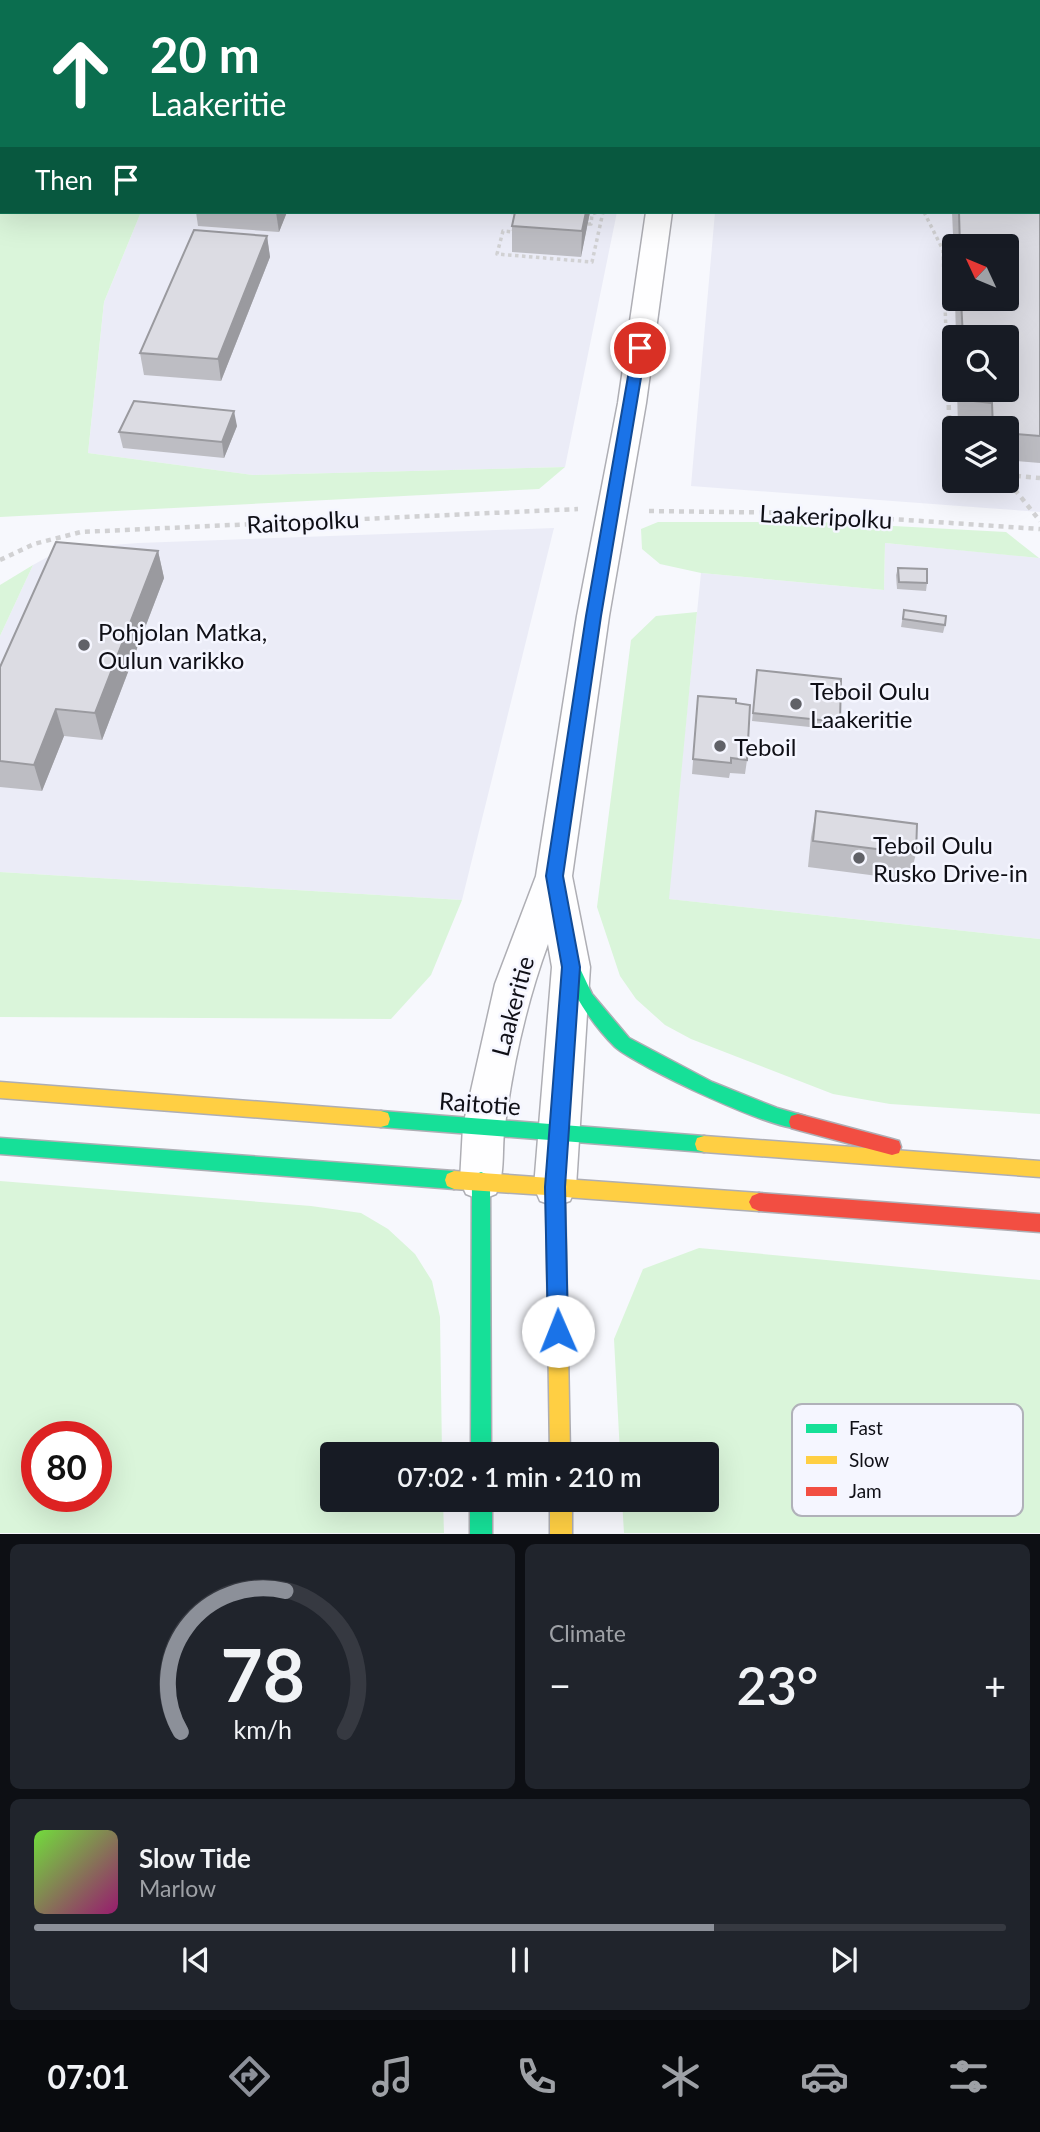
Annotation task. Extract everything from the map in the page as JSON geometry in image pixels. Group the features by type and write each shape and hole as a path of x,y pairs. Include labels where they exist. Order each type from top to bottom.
{"main road":[{"path":"571,967 585,999 623,1044 706,1087 775,1116 944,1160"},
{"name":"Raitotie","path":"0,1090 1040,1169"},
{"path":"0,1146 1040,1223"},
{"path":"481,1181 481,1442"},
{"path":"555,1187 560,1442"},
{"path":"481,1512 481,1534"},
{"path":"561,1512 561,1534"}],"street":[{"name":"Laakeritie","path":"481,1181 484,1126 514,984 555,876 611,510 632,403 659,214"},
{"name":"Laakeritie","path":"555,876 571,967 555,1187"}],"path":[{"path":"519,214 513,232 503,231 497,254 592,262 601,214"},
{"path":"588,224 591,224 593,214"},
{"path":"925,214 943,250 952,416"},
{"path":"1019,476 1040,478"},
{"path":"1018,493 1040,521"},
{"name":"Raitopolku","path":"0,560 34,544 81,532 560,508 611,510"},
{"name":"Laakeripolku","path":"611,510 802,513 1040,529"}],"shaded area":[{"path":"140,214 617,214 565,467 253,475 88,453 104,302"},
{"path":"715,214 1040,214 1040,512 691,486"},
{"path":"554,528 462,900 0,872 0,636 33,565 62,549 138,543"},
{"path":"885,543 1040,558 1040,939 668,899 701,573 884,590"}],"green space":[{"path":"0,214 140,214 104,302 88,453 253,475 565,467 539,489 0,517"},
{"path":"658,522 818,522 1006,532 1039,558 885,543 884,590 701,573 660,564 642,549 641,529"},
{"path":"33,565 0,636 0,585"},
{"path":"697,612 669,899 1040,939 1040,1114 890,1104 833,1094 691,1039 665,1025 636,999 620,976 597,907 631,640 656,616"},
{"path":"0,872 462,900 431,975 391,1019 0,1017"},
{"path":"0,1181 311,1206 361,1213 388,1229 415,1254 432,1281 440,1317 442,1442 320,1442 320,1512 443,1512 444,1533 0,1533"},
{"path":"699,1248 1040,1280 1040,1533 624,1533 623,1512 719,1512 719,1442 619,1442 614,1339 643,1269"}],"building":[{"path":"515,214 586,214 582,231 512,226"},
{"path":"959,214 1040,214 1040,436 1019,434 1019,416 992,416 992,403 983,402 1019,402 1019,325 962,325 962,312 1019,311 1019,234 960,234"},
{"path":"194,230 267,236 218,359 140,353"},
{"path":"134,401 234,411 222,442 119,432"},
{"name":"Pohjolan Matka, Oulun varikko","path":"56,542 158,551 95,713 56,709 34,765 0,761 0,667"},
{"path":"898,568 927,569 927,583 899,582"},
{"path":"904,610 946,616 945,625 903,619"},
{"name":"Teboil Oulu Laakeritie","path":"757,670 841,679 840,722 753,713"},
{"name":"Teboil","path":"698,696 736,699 736,703 750,705 747,760 731,758 731,763 693,759"},
{"path":"816,811 917,824 916,854 813,841"}],"traffic: fast":[{"path":"571,967 585,999 623,1043 706,1088 775,1116 798,1122"},
{"path":"381,1119 704,1144"},
{"path":"0,1146 454,1180"},
{"path":"481,1181 481,1442"},
{"path":"481,1512 481,1534"}],"traffic: slow":[{"path":"0,1090 381,1119"},
{"path":"704,1144 1040,1169"},
{"path":"454,1180 759,1202"},
{"path":"555,1187 560,1442"},
{"path":"561,1512 561,1534"}],"traffic: jam":[{"path":"798,1122 892,1147"},
{"path":"759,1202 1040,1223"}],"place":[{"name":"Pohjolan Matka, Oulun varikko","path":"84,645"},
{"name":"Teboil Oulu Laakeritie","path":"796,704"},
{"name":"Teboil","path":"720,746"},
{"name":"Teboil Oulu Rusko Drive-in","path":"859,858"}],"route":[{"path":"558,1331 555,1187 571,967 555,876 593,616 640,348"}]}
